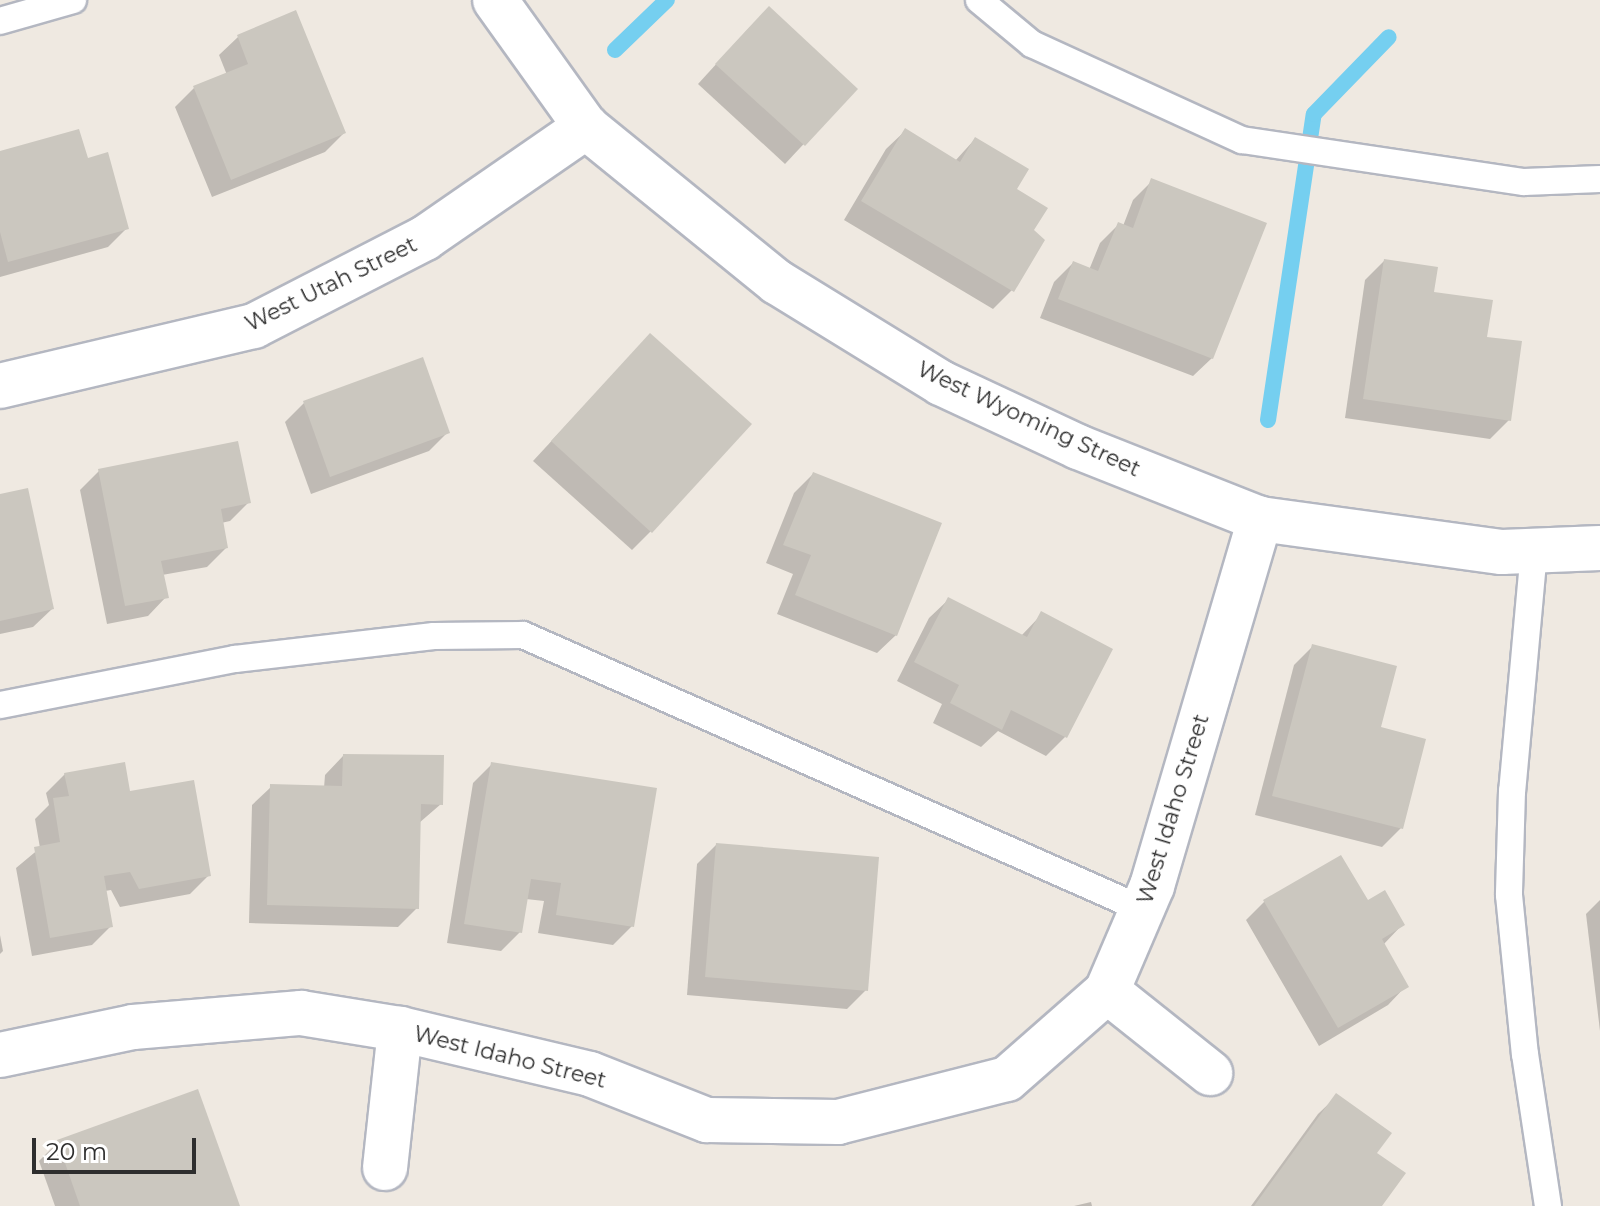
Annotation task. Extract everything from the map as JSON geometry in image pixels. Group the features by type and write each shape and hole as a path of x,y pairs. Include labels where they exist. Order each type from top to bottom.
{"street":[{"name":"West Wyoming Street","path":"495,0 586,127 777,282 941,383 1078,447 1260,519 1502,552 1600,548"},
{"name":"West Utah Street","path":"0,386 254,326 425,238 586,127"},
{"name":"West Idaho Street","path":"0,1055 133,1027 301,1013 400,1029 590,1074 707,1120 838,1122 1007,1079 1107,991 1152,886 1260,519"},
{"path":"1107,991 1210,1073"},
{"path":"385,1168 400,1029"}],"lane":[{"path":"0,21 73,0"},
{"path":"979,0 1032,44 1242,140 1524,182 1600,179"},
{"path":"1534,551 1512,791 1509,895 1525,1054 1548,1206"},
{"path":"0,705 235,659 434,636 523,635 1142,909"}],"building":[{"path":"769,6 858,89 805,146 715,64"},
{"path":"296,10 346,133 231,180 193,86 248,64 237,35"},
{"path":"905,128 960,162 975,137 1029,169 1017,189 1048,208 1034,230 1045,240 1014,292 861,201"},
{"path":"79,129 88,158 108,152 129,229 8,262 0,232 0,151"},
{"path":"1151,178 1267,223 1213,359 1058,299 1073,261 1098,271 1118,222 1133,228"},
{"path":"1384,259 1438,267 1434,292 1493,300 1487,337 1522,341 1511,421 1363,399"},
{"path":"650,333 752,424 652,533 551,441"},
{"path":"423,357 450,433 330,477 303,401"},
{"path":"238,441 251,503 221,509 228,548 161,561 169,598 125,606 98,469"},
{"path":"813,472 942,523 897,636 795,595 811,555 783,545"},
{"path":"28,488 54,609 0,621 0,494"},
{"path":"948,597 1027,637 1041,611 1113,649 1067,738 1011,710 1002,730 950,703 959,685 914,662"},
{"path":"1312,644 1397,666 1381,727 1426,739 1403,829 1272,796"},
{"path":"343,754 444,755 443,805 421,804 419,909 267,905 270,784 342,786"},
{"path":"125,762 130,791 194,780 211,876 139,889 130,872 104,876 113,927 50,938 34,847 60,842 53,798 69,796 64,773"},
{"path":"491,762 657,788 634,927 556,915 561,883 531,879 522,933 464,924"},
{"path":"716,843 879,857 868,991 705,977"},
{"path":"1341,855 1368,900 1385,890 1405,925 1382,939 1409,987 1338,1028 1263,900"},
{"path":"198,1089 240,1206 80,1206 57,1140"},
{"path":"1336,1093 1392,1133 1377,1153 1406,1173 1382,1206 1254,1206"}],"waterway":[{"path":"615,50 667,0"},
{"path":"1268,420 1314,114 1389,37"}]}
